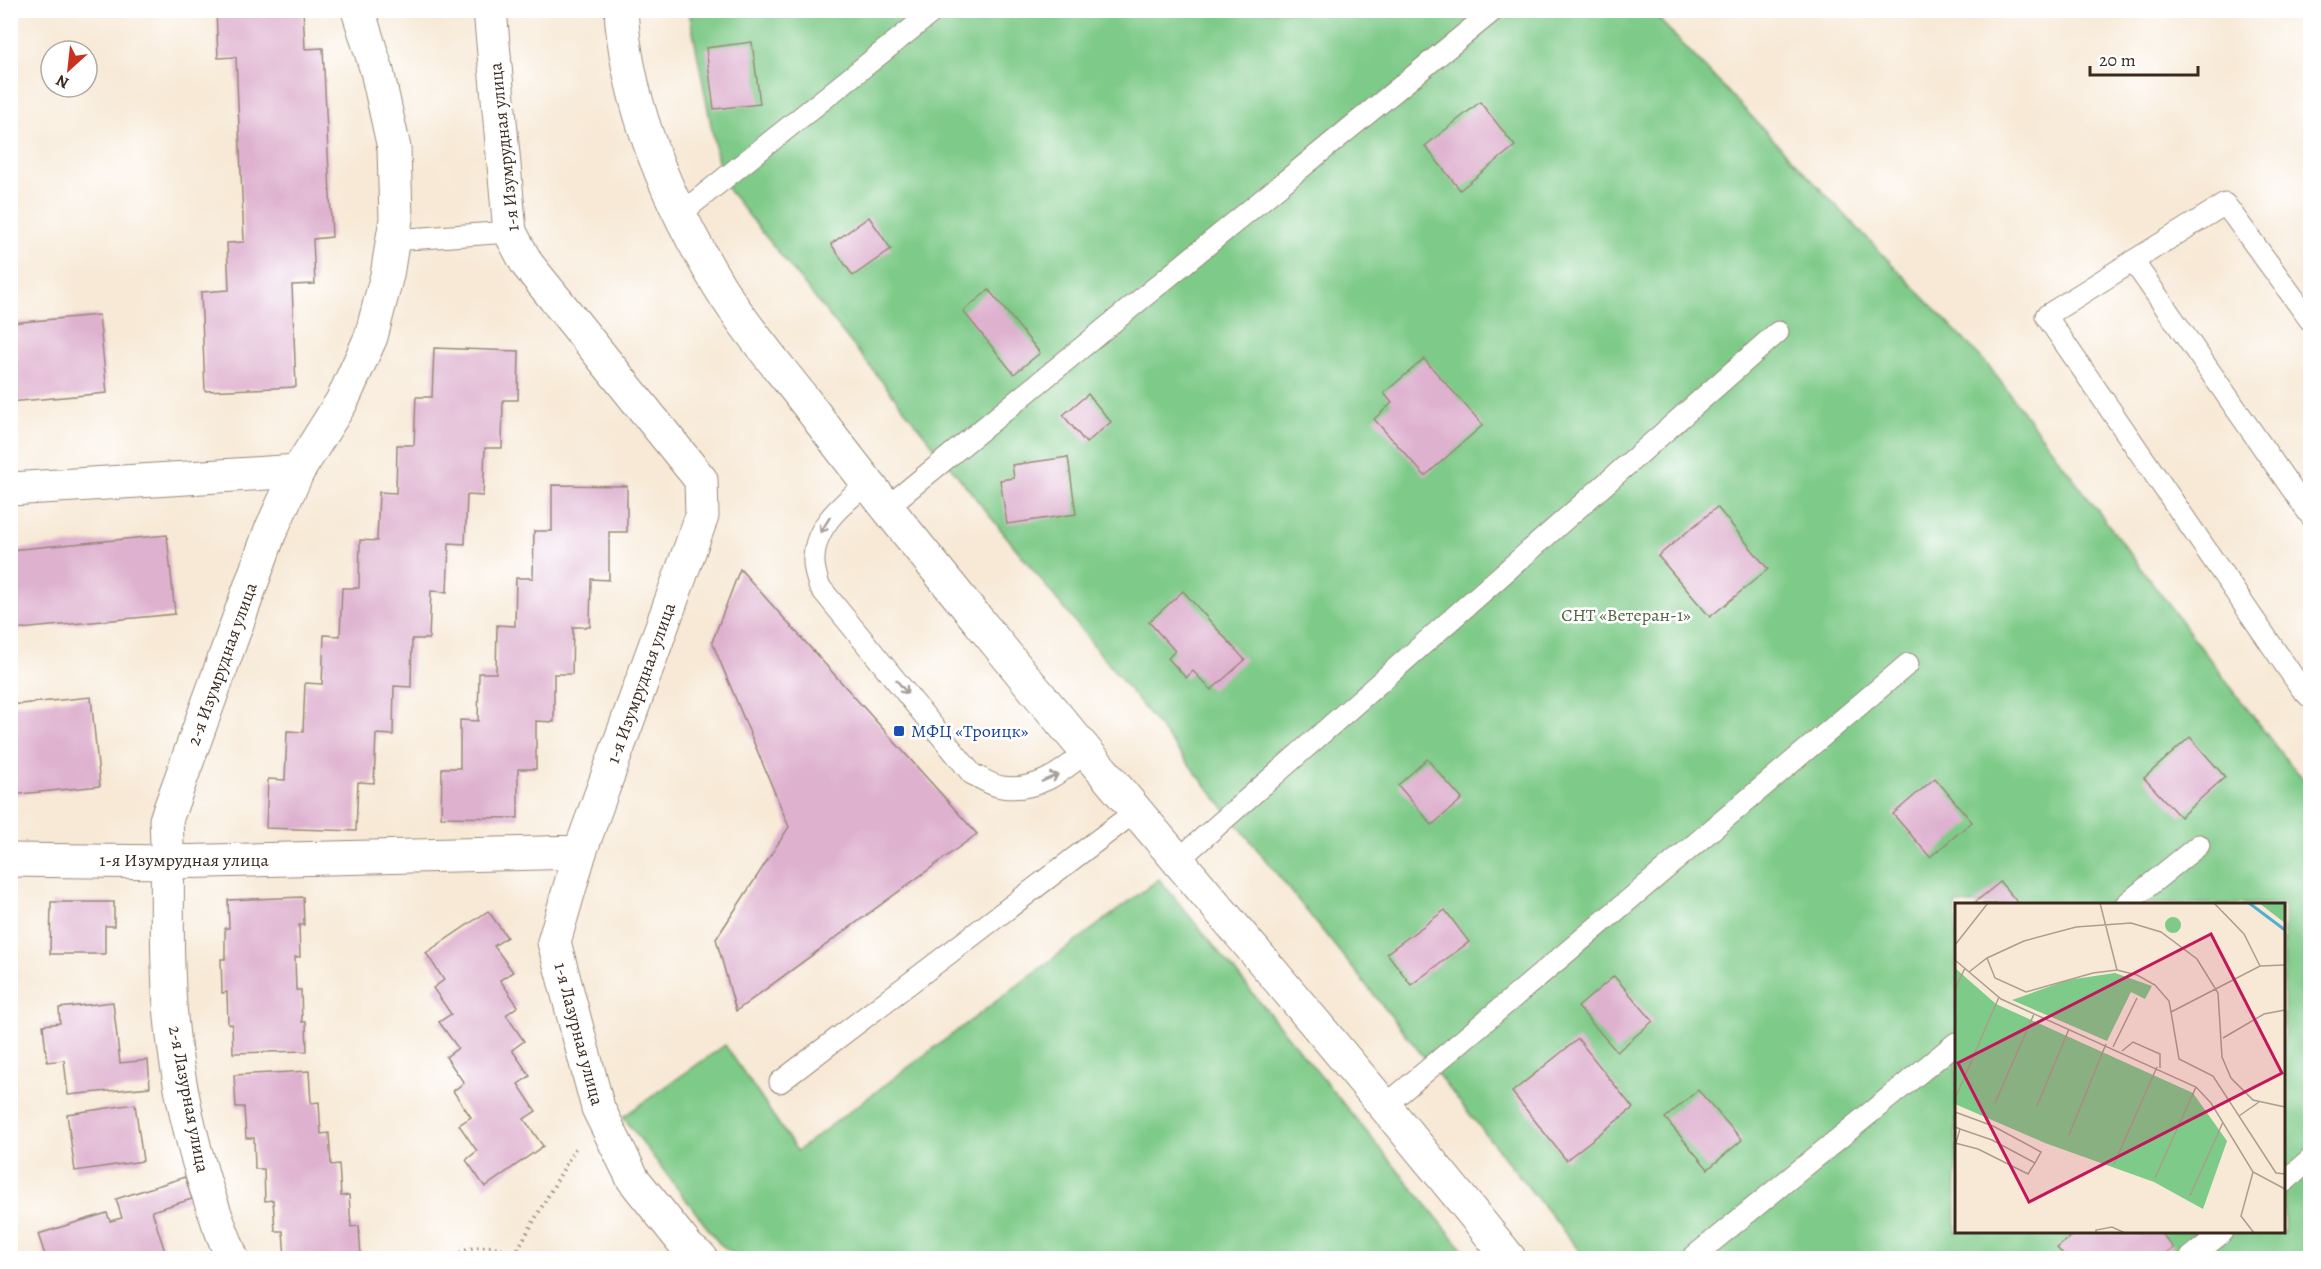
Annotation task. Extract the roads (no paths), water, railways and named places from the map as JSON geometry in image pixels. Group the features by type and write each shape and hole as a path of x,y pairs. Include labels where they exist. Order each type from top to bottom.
{"street":[{"name":"2-я Изумрудная улица","path":"169,862 166,820 270,532 297,471 342,401 371,337 387,275 396,219 394,148 378,70 358,10"},
{"name":"1-я Изумрудная улица","path":"10,860 169,862 580,852 702,516 701,480 527,264 510,232 490,10"},
{"path":"621,10 623,41 649,143 680,214 721,288 876,496 1086,752 1386,1105 1509,1258"},
{"path":"10,489 297,471"},
{"name":"1-я Лазурная улица","path":"580,852 554,942 598,1108 633,1179 689,1248 701,1258"},
{"name":"2-я Лазурная улица","path":"169,862 168,967 176,1057 194,1143 218,1224 232,1258"}],"lane":[{"path":"680,214 935,10"},
{"path":"1086,752 1056,777 1027,787 1001,788 972,774 819,586 814,558 820,533 832,513 876,496 1494,10"},
{"path":"2310,320 2225,204 2046,316 2310,697"},
{"path":"393,240 510,232"},
{"path":"2133,261 2310,515"},
{"path":"1178,860 1778,332"},
{"path":"1386,1105 1908,664"},
{"path":"780,1082 1136,811"},
{"path":"2127,903 2199,845"},
{"path":"1692,1258 1955,1044"},
{"path":"2285,1180 2310,1160"},
{"path":"2190,1258 2222,1233"}],"place":[{"name":"МФЦ «Троицк»","path":"899,731"}],"park label":[{"name":"СНТ «Ветеран-1»","path":"1626,615"}]}
